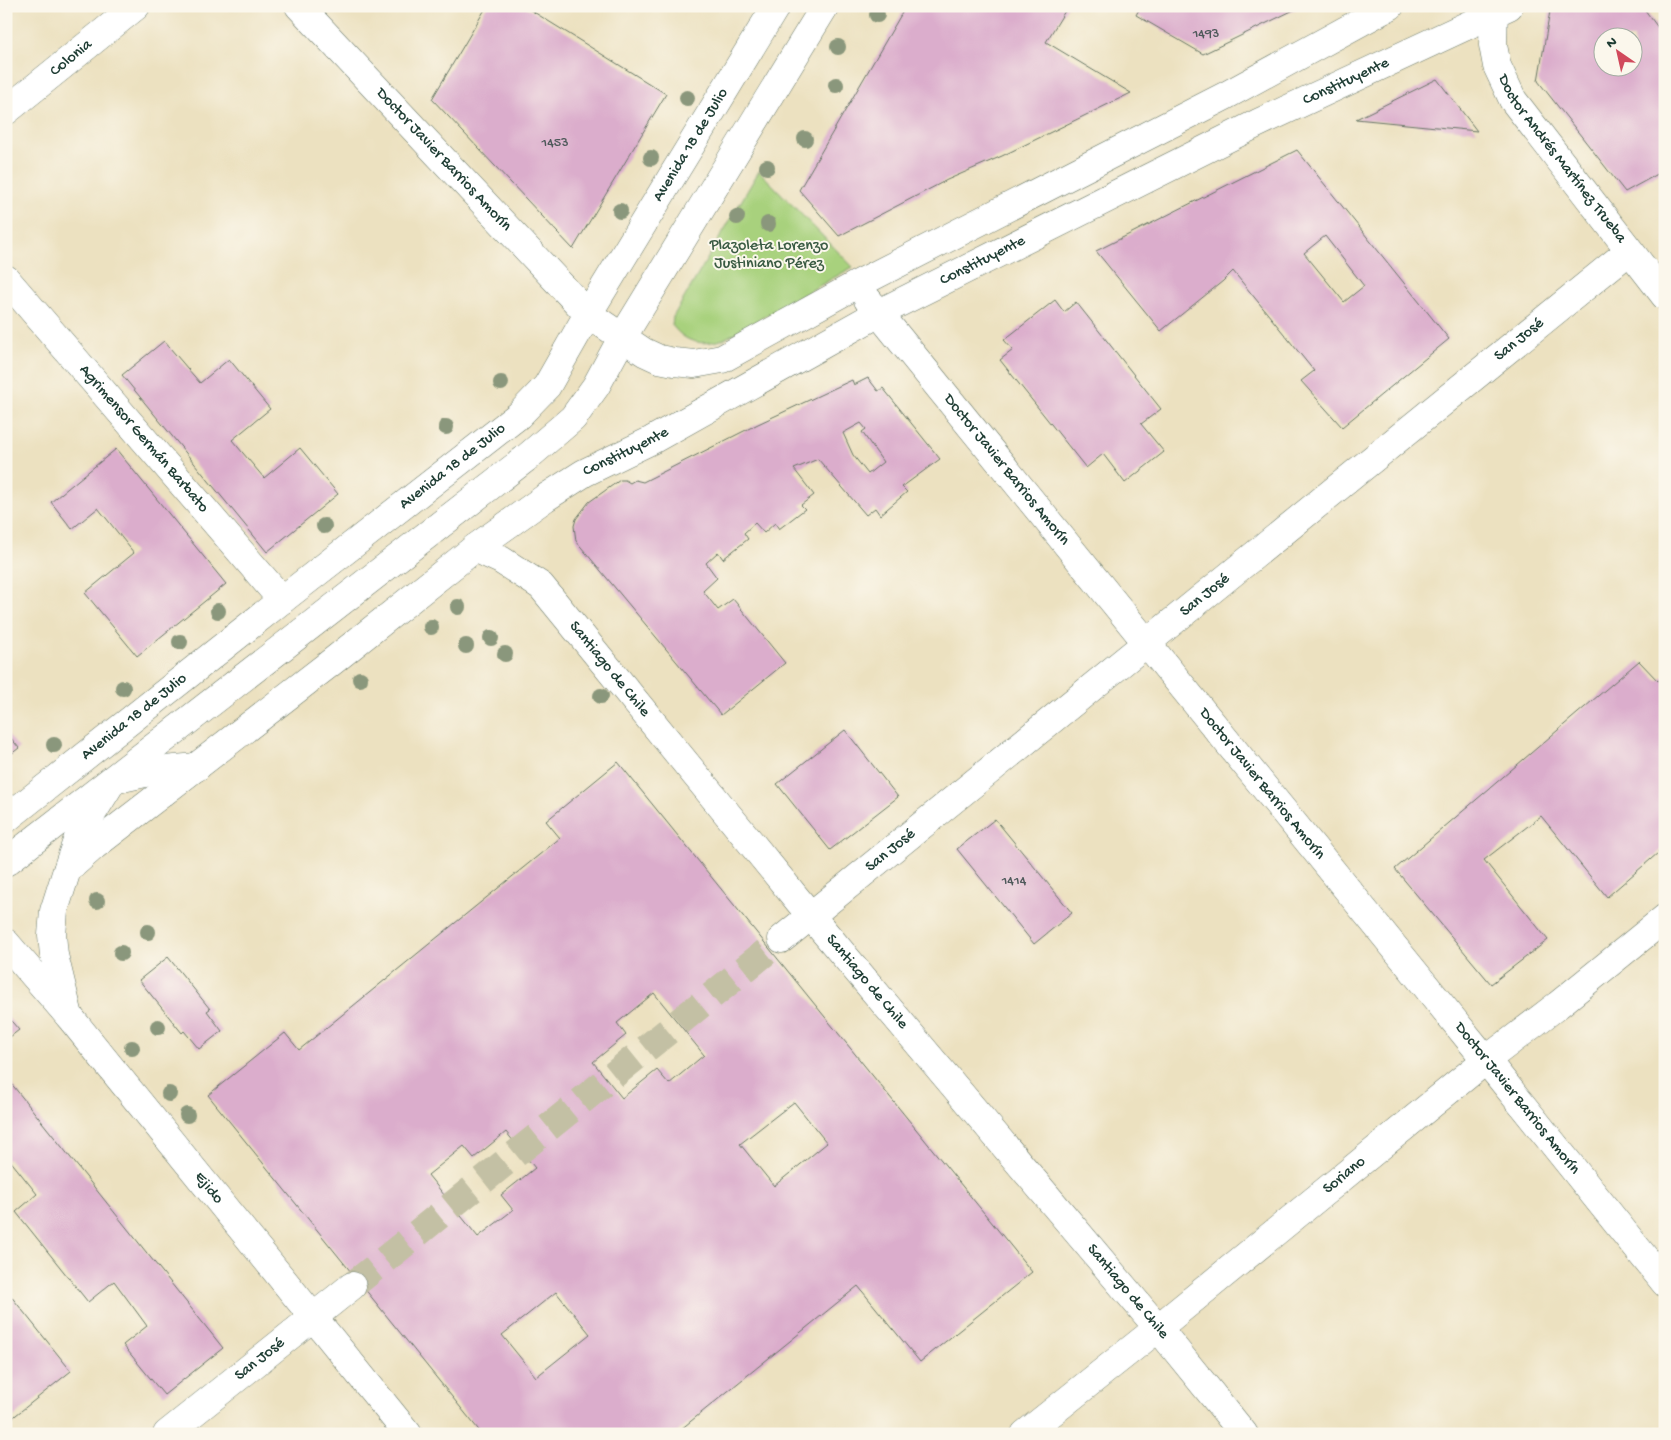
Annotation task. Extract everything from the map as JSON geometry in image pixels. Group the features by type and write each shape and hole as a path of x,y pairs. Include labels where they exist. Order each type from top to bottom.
{"street":[{"name":"Colonia","path":"6,111 136,6"},
{"name":"Doctor Javier Barrios Amorín","path":"299,6 588,314"},
{"name":"Avenida 18 de Julio","path":"6,819 282,600 520,415 546,386 776,6"},
{"path":"6,862 539,447 572,418 596,386 622,338 824,6"},
{"path":"588,314 644,352 659,359 694,364 722,359 856,285 1225,96 1390,6"},
{"name":"Doctor Andrés Martínez Trueba","path":"1498,9 1493,45 1497,66 1513,100 1665,296"},
{"name":"Constituyente","path":"475,548 545,498 584,473 652,440 879,313 1258,123 1498,9"},
{"name":"San José","path":"782,938 1147,644 1629,251"},
{"name":"Agrimensor Germán Barbato","path":"6,279 282,600"},
{"name":"Doctor Javier Barrios Amorín","path":"856,285 1665,1283"},
{"path":"67,870 94,846 475,548"},
{"name":"Santiago de Chile","path":"475,548 501,560 541,586 810,915 1158,1328 1244,1434"},
{"path":"69,1016 54,955 52,935 54,911 79,835 113,780 154,771 197,767"},
{"name":"Soriano","path":"1025,1434 1486,1060 1665,918"},
{"name":"Ejido","path":"6,943 69,1016 408,1434"},
{"name":"San José","path":"167,1434 352,1286"}],"green space":[{"name":"Plazoleta Lorenzo Justiniano Pérez","path":"759,171 853,267 724,339 702,343 689,340 672,325 673,317"}],"building":[{"path":"487,6 524,6 666,94 573,249 432,99"},
{"path":"906,6 1068,6 1046,42 1131,93 1002,156 947,180 839,236 799,190"},
{"path":"1141,6 1302,6 1203,54 1136,15"},
{"path":"1560,6 1642,6 1665,37 1665,170 1625,192 1538,81 1550,11"},
{"path":"1437,79 1477,131 1356,119"},
{"path":"1297,150 1449,339 1342,427 1301,381 1314,371 1233,271 1161,331 1096,251","holes":["1325,236 1364,286 1344,302 1304,253"]},
{"path":"1055,300 1064,312 1076,302 1161,409 1141,424 1164,452 1125,483 1103,454 1086,468 1000,360 1013,350 1004,340"},
{"path":"164,341 200,383 229,359 270,409 232,440 264,478 300,448 338,494 267,552 122,375"},
{"path":"868,378 878,391 883,388 940,459 902,487 907,492 880,515 875,508 866,515 818,459 794,469 814,495 801,505 805,509 779,529 775,523 764,533 755,523 744,533 748,539 723,559 718,552 706,563 717,578 703,591 718,610 733,599 785,663 721,715 576,541 574,526 576,519 589,502 620,480 630,483 635,480 643,482 758,424 852,380 854,385","holes":["861,423 866,429 862,432 883,462 868,474 853,455 843,433"]},
{"path":"116,449 226,584 137,656 85,593 134,553 98,508 72,529 51,502"},
{"path":"1639,661 1658,681 1665,676 1665,847 1607,897 1541,816 1484,860 1548,940 1491,984 1395,869"},
{"path":"845,730 898,797 830,850 777,784"},
{"path":"6,732 19,748 6,758"},
{"path":"618,762 1032,1272 920,1362 858,1286 675,1434 482,1434 208,1095 285,1033 299,1050 560,838 546,821","holes":["654,993 704,1055 669,1084 657,1070 622,1098 593,1062 626,1035 617,1023","794,1102 827,1143 774,1186 740,1144","506,1132 535,1168 501,1195 513,1210 478,1237 428,1175 464,1146 474,1158","556,1292 590,1334 536,1377 502,1335"]},
{"path":"995,819 1072,913 1034,944 957,849"},
{"path":"168,957 210,1009 207,1011 222,1031 199,1049 184,1031 182,1033 139,980"},
{"path":"6,1015 19,1030 6,1040"},
{"path":"6,1077 223,1348 164,1395 123,1345 147,1326 114,1281 88,1302 16,1212 37,1194 9,1159 6,1161"},
{"path":"6,1290 71,1371 6,1423"}],"tunnel":[{"path":"352,1286 782,939"}]}
